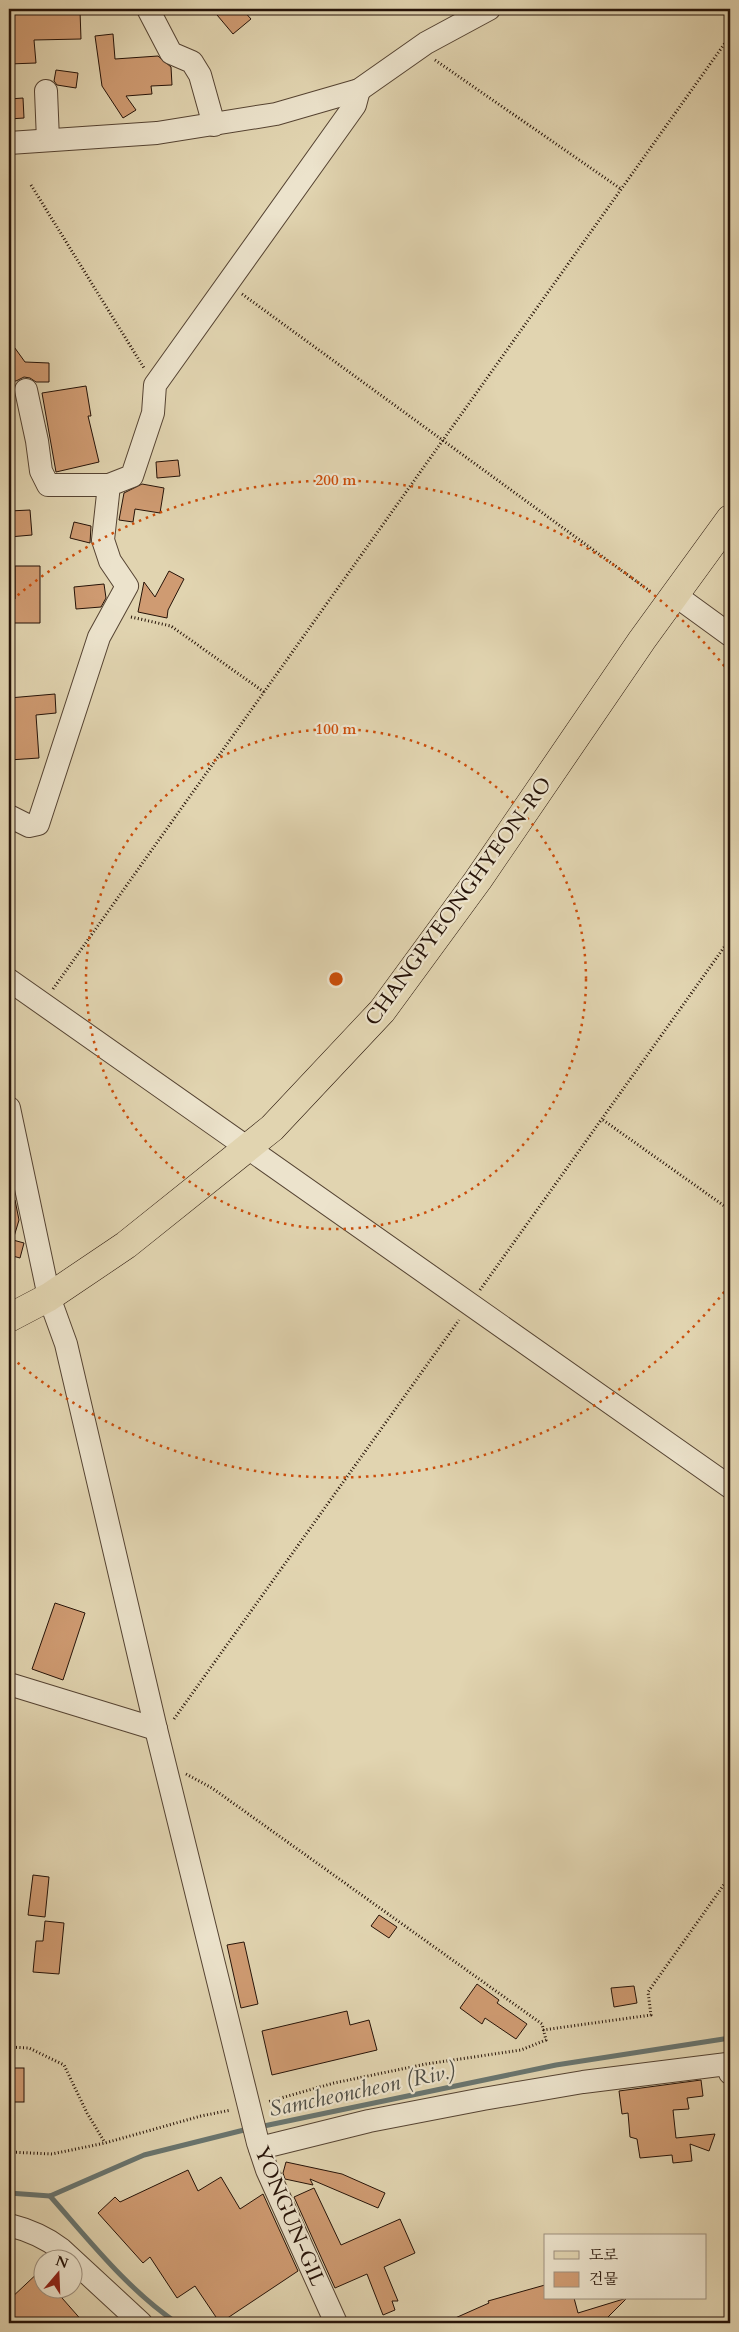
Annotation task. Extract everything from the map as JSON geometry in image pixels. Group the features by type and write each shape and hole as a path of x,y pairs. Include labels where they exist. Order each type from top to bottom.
{"main road":[{"name":"CHANGPYEONGHYEON-RO","path":"9,1318 49,1297 126,1245 249,1147 272,1128 382,1011 478,880 671,600 730,520"}],"street":[{"path":"148,9 171,53 192,62 200,75 214,124"},
{"path":"9,143 157,132 276,114 359,90 426,43 489,9"},
{"path":"46,90 48,140"},
{"path":"26,390 37,441 41,471 48,485 109,485 132,476 153,413 154,385 355,106 359,90"},
{"path":"9,816 29,826 38,824 99,637 114,613 127,586 110,561 103,540 109,485"},
{"path":"671,600 730,636"},
{"path":"9,980 730,1487"},
{"name":"YONGUN-GIL","path":"9,1108 49,1297 66,1344 156,1729 259,2146 267,2170 336,2323"},
{"path":"9,1684 156,1729"},
{"path":"259,2146 370,2120 582,2082 729,2066"},
{"path":"9,2225 48,2239 140,2323"}],"path":[{"path":"43,1003 730,36"},
{"path":"426,43 434,60 621,189"},
{"path":"31,185 154,385"},
{"path":"228,284 443,440 671,600"},
{"path":"114,613 171,626 264,692"},
{"path":"156,1729 170,1724 184,1708 730,939"},
{"path":"603,1120 730,1210"},
{"path":"9,2152 52,2154 105,2143 201,2116 249,2107 334,2084 417,2066 521,2050 546,2040 542,2024 212,1788 188,1775 166,1768"},
{"path":"543,2030 651,2015 648,1992 730,1876"},
{"path":"9,2047 29,2048 64,2065 87,2113 105,2143"}],"building":[{"path":"9,9 23,9 23,13 80,11 81,39 34,40 36,63 9,64"},
{"path":"212,9 242,9 251,19 233,34"},
{"path":"113,34 115,59 158,56 171,67 172,85 151,86 152,94 126,96 136,110 123,118 102,86 95,36"},
{"path":"56,70 78,73 76,88 57,85 54,81"},
{"path":"23,98 24,118 9,119 9,99"},
{"path":"12,344 25,362 49,363 49,382 36,382 24,377 11,381"},
{"path":"86,386 91,416 88,416 99,462 56,472 42,393"},
{"path":"178,460 180,476 157,478 156,462"},
{"path":"142,484 164,488 160,513 135,509 133,522 119,520 124,493"},
{"path":"30,510 32,535 9,537 9,511"},
{"path":"74,522 91,526 90,543 70,538"},
{"path":"15,566 40,566 40,623 9,623 9,600 15,599"},
{"path":"169,571 184,579 168,610 167,618 138,612 144,582 155,597"},
{"path":"104,584 106,598 101,607 76,609 74,587"},
{"path":"55,694 56,713 36,715 39,758 9,760 9,698"},
{"path":"9,1198 15,1200 19,1220 13,1240 24,1243 20,1258 9,1255"},
{"path":"55,1603 85,1613 63,1680 32,1669"},
{"path":"33,1875 49,1877 45,1917 28,1915"},
{"path":"379,1915 397,1927 389,1938 371,1926"},
{"path":"45,1921 64,1923 59,1974 33,1972 36,1941 43,1941"},
{"path":"244,1942 258,2004 241,2008 227,1945"},
{"path":"477,1984 499,2000 497,2003 527,2024 516,2039 485,2018 482,2024 460,2008"},
{"path":"634,1986 637,2003 614,2007 611,1988"},
{"path":"347,2011 350,2025 369,2020 377,2050 272,2075 262,2031"},
{"path":"9,2068 24,2068 24,2102 9,2102"},
{"path":"701,2080 703,2096 687,2098 689,2109 673,2110 676,2138 715,2134 709,2151 690,2144 692,2161 673,2163 672,2155 640,2158 637,2139 630,2137 628,2113 622,2114 619,2091"},
{"path":"286,2162 342,2174 385,2193 378,2208 310,2179 313,2185 285,2179 283,2173"},
{"path":"188,2170 198,2191 221,2177 240,2209 263,2194 298,2271 220,2323 195,2286 177,2298 150,2257 143,2263 98,2213 115,2197 120,2202"},
{"path":"314,2188 341,2245 400,2219 415,2253 384,2267 398,2301 392,2301 395,2310 383,2315 367,2274 335,2288 294,2197"},
{"path":"32,2278 32,2300 64,2300 84,2323 9,2323 9,2300"},
{"path":"544,2285 544,2300 575,2300 578,2313 625,2300 602,2323 444,2323 489,2303 488,2301"}],"waterway":[{"name":"Samcheoncheon (Riv.)","path":"259,2127 556,2065 730,2038"},
{"name":"Samcheoncheon (Riv.)","path":"9,2193 50,2196 144,2155 248,2129"},
{"path":"50,2196 94,2247 126,2280 159,2310 177,2323"}]}
